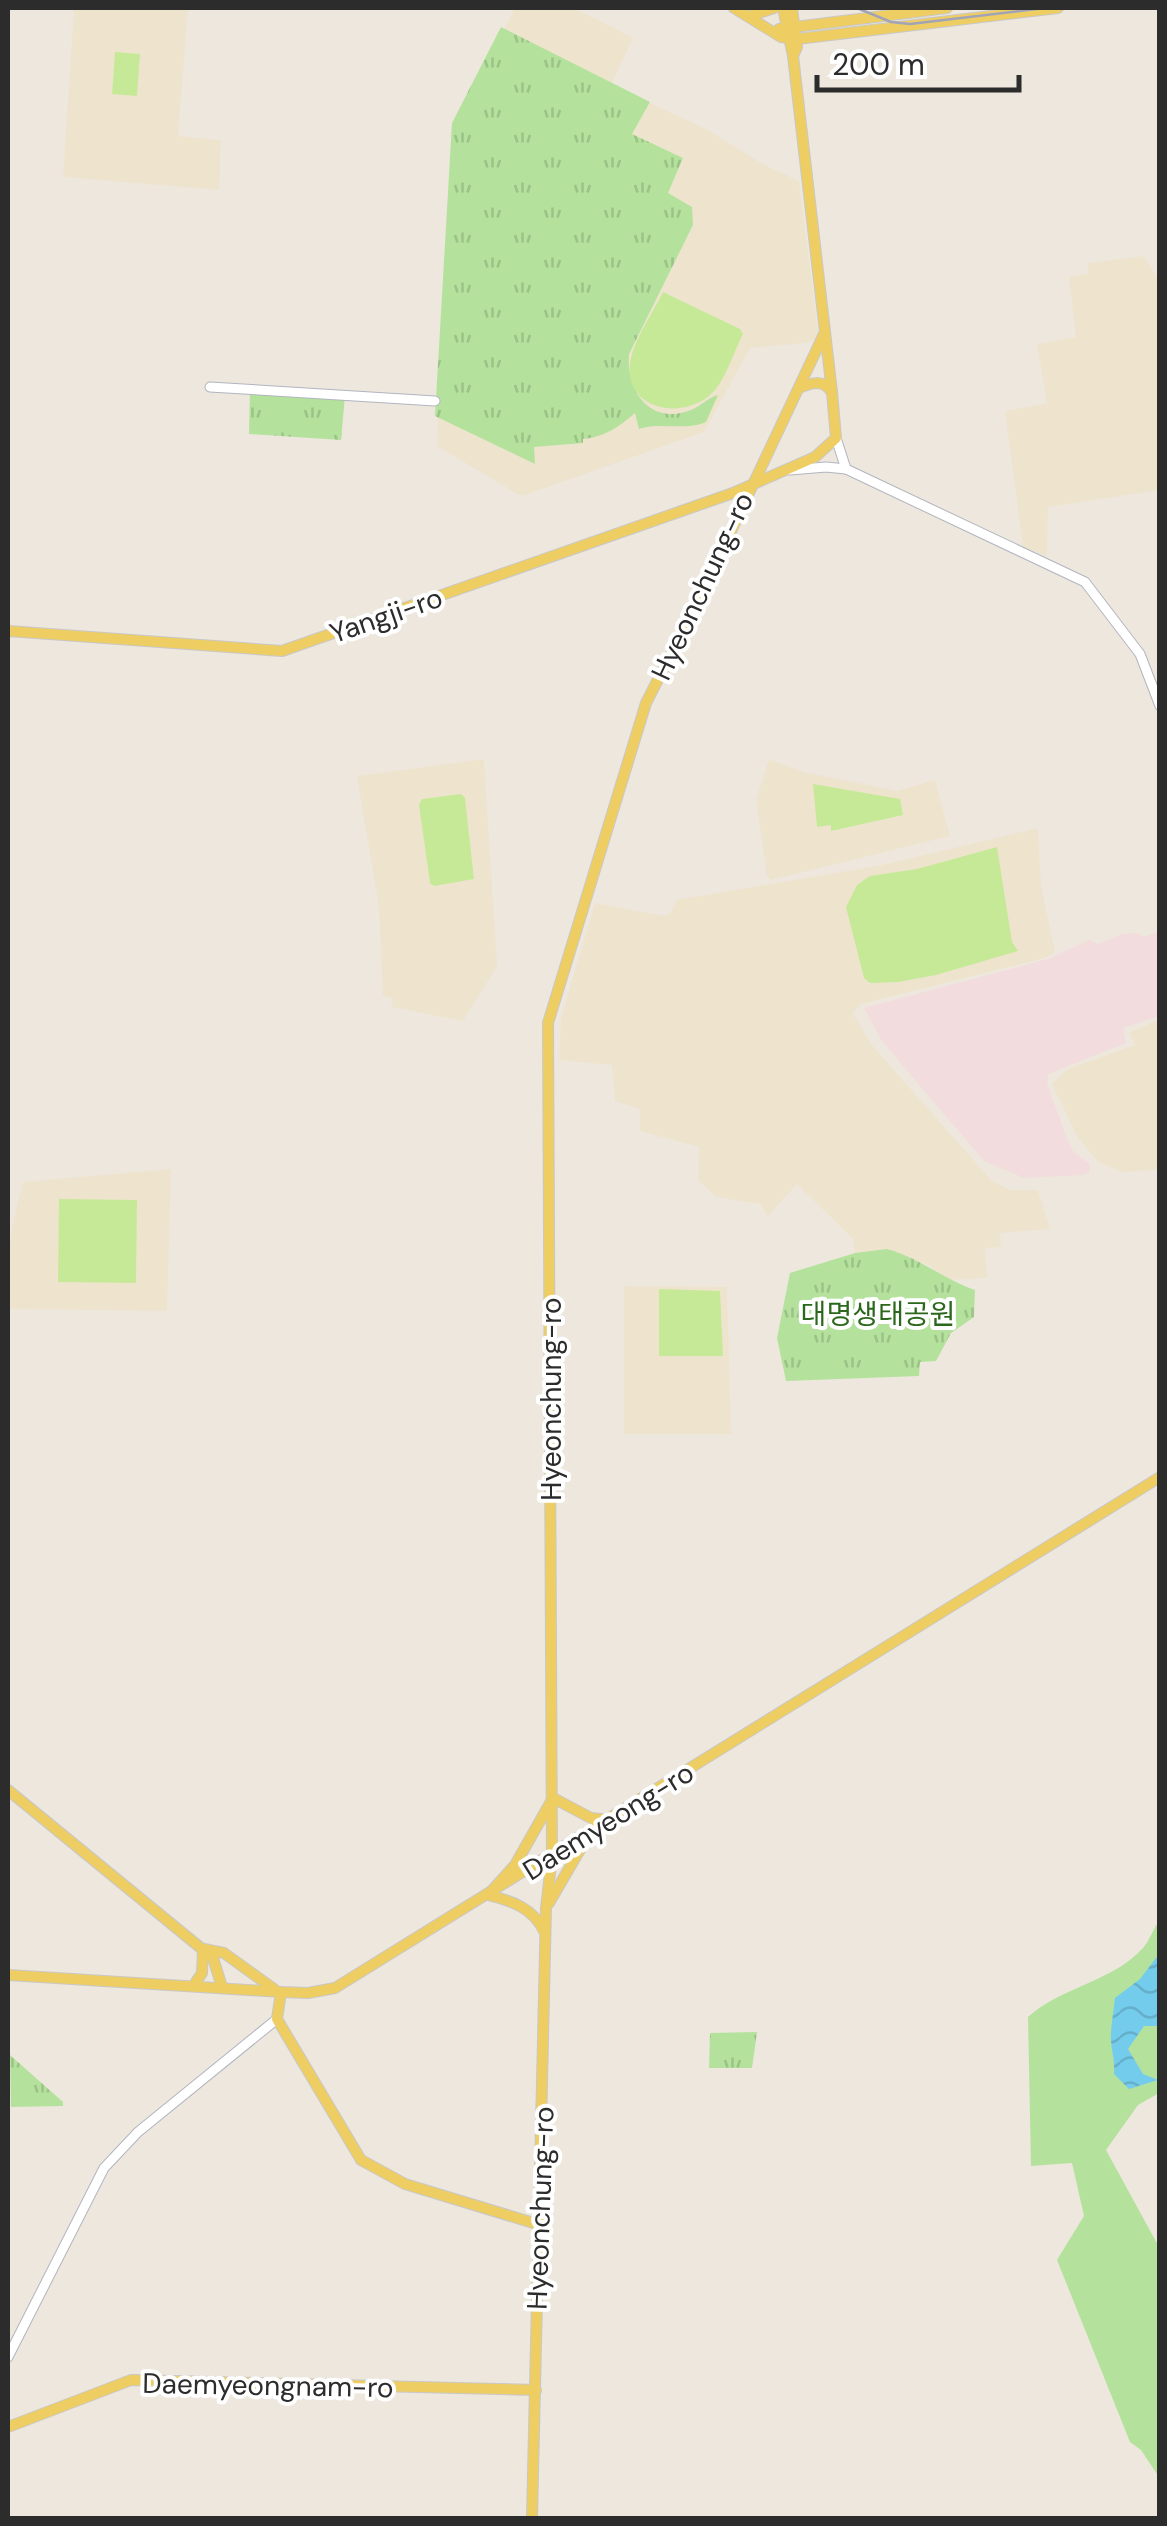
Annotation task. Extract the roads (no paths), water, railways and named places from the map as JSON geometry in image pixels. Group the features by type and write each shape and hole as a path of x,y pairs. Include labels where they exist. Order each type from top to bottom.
{"main road":[{"path":"734,8 788,33 1058,8"},
{"path":"750,16 774,8"},
{"path":"783,8 793,56 836,438"},
{"path":"788,33 792,8"},
{"path":"788,33 947,8"},
{"name":"Hyeonchung-ro","path":"532,2518 546,1908 553,1798 548,1022 646,704 824,334"},
{"path":"799,388 822,383 832,392"},
{"name":"Yangji-ro","path":"8,631 282,651 750,487 825,451 836,438"},
{"path":"770,446 778,464 800,463"},
{"name":"Daemyeong-ro","path":"8,1975 308,1993 335,1988 1160,1477"},
{"path":"8,1790 213,1958 222,1987"},
{"path":"546,1936 537,1918 512,1901 488,1895 515,1866 553,1798 592,1818 610,1820"},
{"path":"546,1908 589,1833"},
{"path":"194,1986 202,1973 202,1949"},
{"path":"202,1949 224,1953 279,1991 277,2019 361,2160 405,2184 540,2225"},
{"name":"Daemyeongnam-ro","path":"8,2427 131,2380 536,2390"}],"street":[{"path":"210,387 435,401"},
{"path":"836,438 846,469"},
{"path":"786,471 846,469 1085,582 1140,654 1160,706"},
{"path":"8,2356 104,2168 138,2132 277,2019"}],"water":[{"path":"1159,1954 1159,2026 1144,2026 1128,2049 1143,2074 1158,2080 1129,2089 1114,2074 1111,2037 1115,1998 1140,1979"}],"railway":[{"path":"857,8 891,22 910,24 1045,8"}],"park label":[{"name":"대명생태공원","path":"878,1314"}]}
